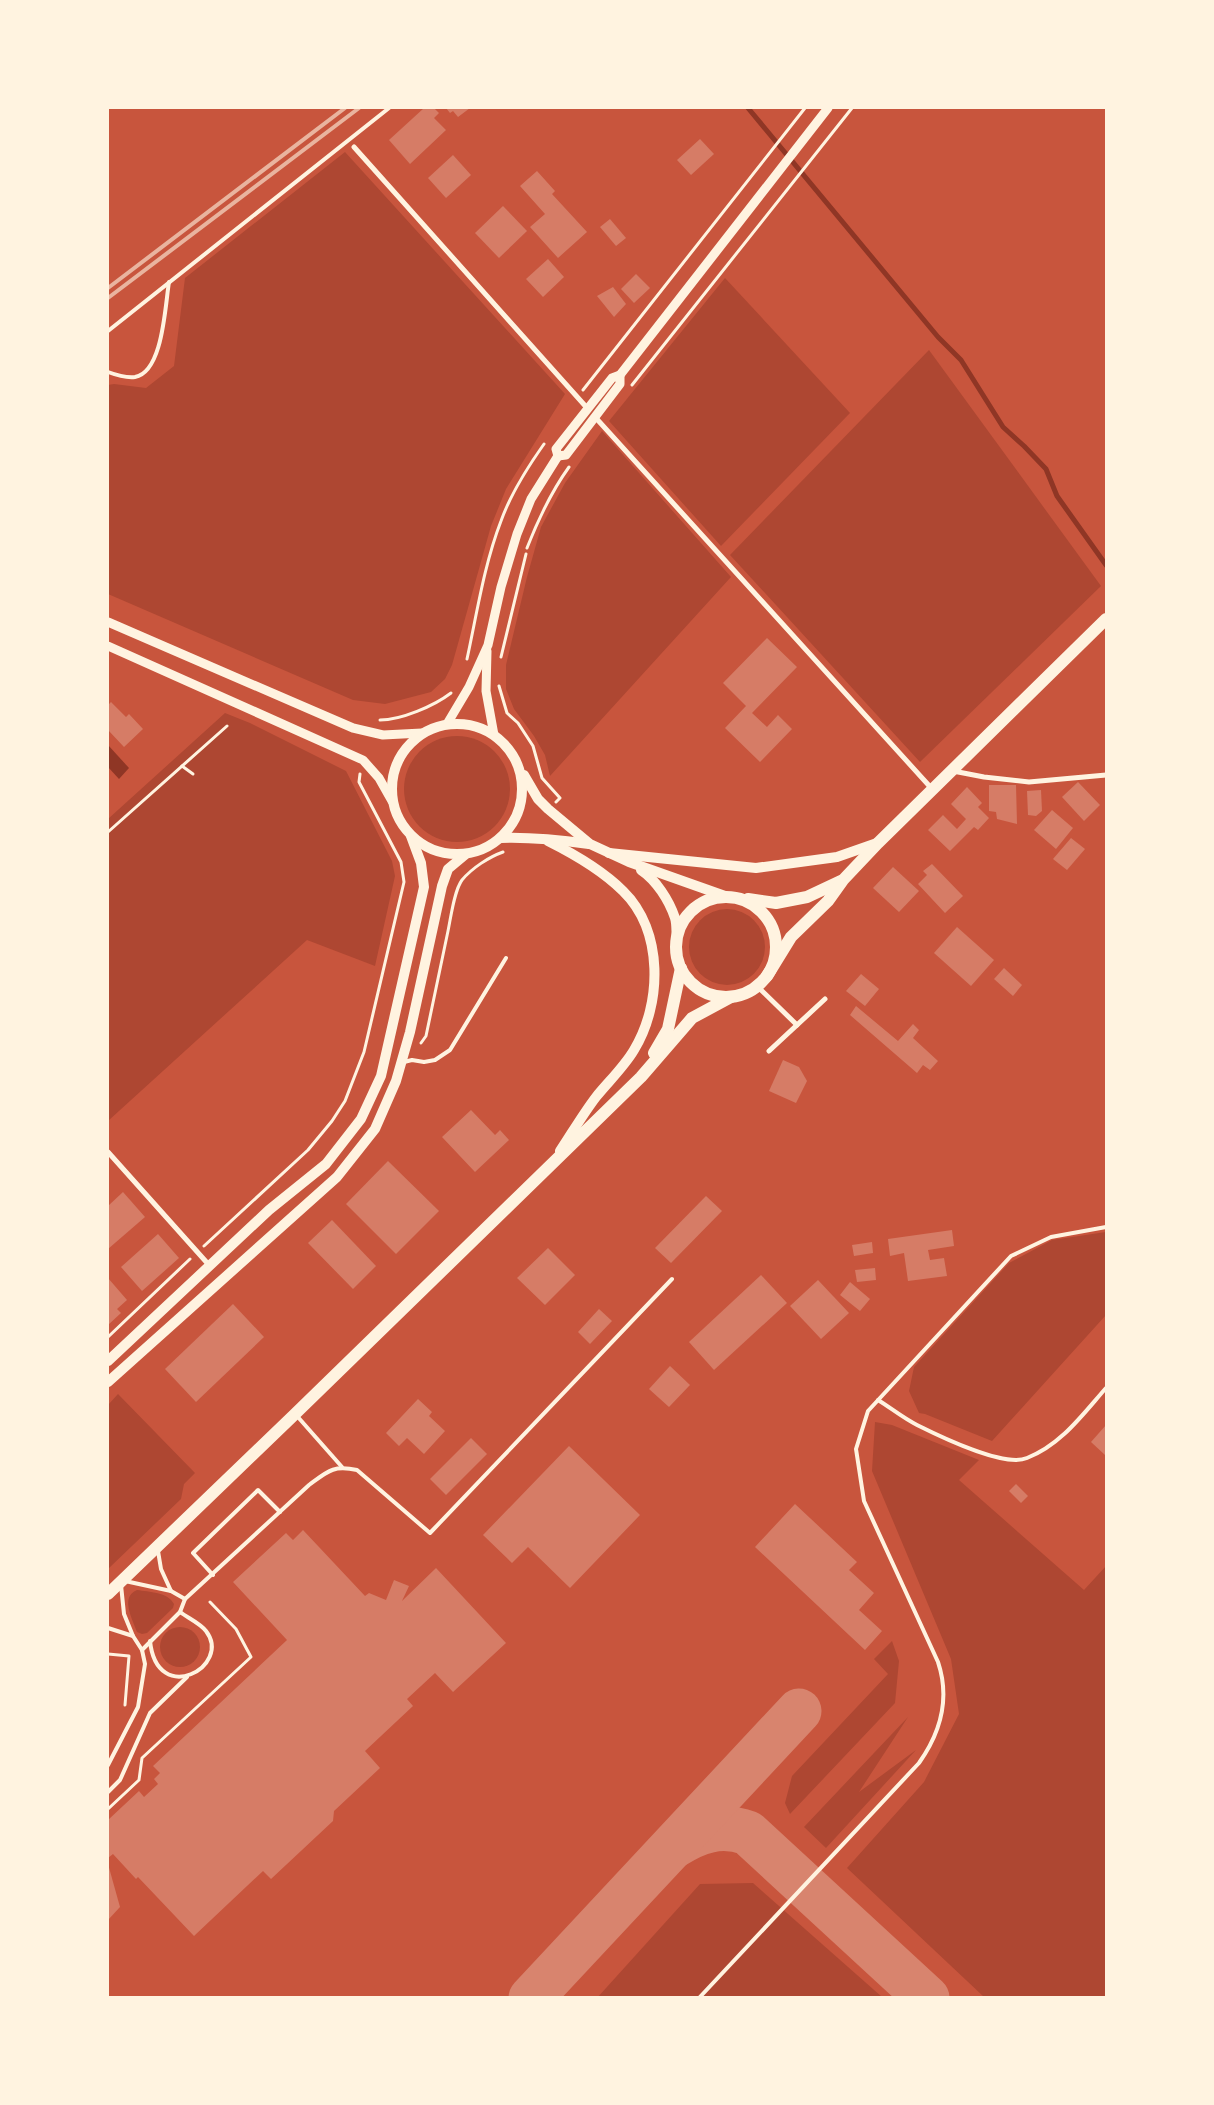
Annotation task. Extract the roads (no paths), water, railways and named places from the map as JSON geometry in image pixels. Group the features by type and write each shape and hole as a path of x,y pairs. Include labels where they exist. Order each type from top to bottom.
{"main road":[{"path":"108,1594 641,1077 692,1018 731,997 749,992 757,986 767,976 791,937 828,900 843,880 878,843 1106,620"},
{"path":"518,764 523,787 521,804 515,820 501,838 484,849 466,854 442,853 420,844 411,836 399,820 392,801 393,775 397,763 408,746 422,734 447,724 472,725 494,735 504,743 518,764 538,799 552,814 590,844 629,862 755,905 769,919 776,938 776,958 767,976"},
{"path":"108,1360 269,1210 326,1164 361,1119 381,1076 424,887 421,863 411,836"},
{"path":"501,838 530,837 548,841 590,844"},
{"path":"548,841 590,865 624,892 641,916 649,937 655,974 651,1011 634,1050 594,1100 550,1166"},
{"path":"609,853 756,868 837,857 878,843"},
{"path":"108,1382 337,1176 375,1129 396,1081 402,1062 442,886 448,870 466,854"},
{"path":"629,862 647,874 660,888 675,919 676,948 681,968 691,982 698,988 714,995 731,997"},
{"path":"677,938 684,920 697,906 706,901 730,897 776,903 808,897 843,880"},
{"path":"641,1077 668,1029 681,968"}],"street":[{"path":"494,735 486,690 488,645 501,587 517,534 531,499 558,456 556,449 612,378 620,375 828,108"},
{"path":"354,147 588,409"},
{"path":"558,456 566,455 620,384 620,375"},
{"path":"595,417 933,790"},
{"path":"108,622 353,728 383,735 422,734"},
{"path":"447,724 469,687 488,645"},
{"path":"108,646 363,760 379,778 392,801"},
{"path":"953,771 1029,782 1106,775"},
{"path":"757,986 797,1025"},
{"path":"769,1051 825,999"},
{"path":"108,1152 209,1265"}],"lane":[{"path":"108,331 389,108"},
{"path":"108,372 125,377 136,377 148,371 157,356 169,282"},
{"path":"402,1062 435,1060 450,1050 506,958"},
{"path":"699,1998 919,1763 931,1746 939,1728 943,1709 943,1676 864,1501 856,1449 868,1411 1011,1256 1051,1237 1106,1227"},
{"path":"142,1650 180,1612 185,1598 213,1575 309,1485 327,1472 342,1467 357,1470 430,1534 672,1279"},
{"path":"878,1400 916,1425 995,1458 1010,1461 1026,1459 1043,1450 1067,1432 1106,1388"},
{"path":"295,1414 342,1467"},
{"path":"213,1575 193,1553 258,1490 280,1512"},
{"path":"157,1545 161,1570 171,1591"},
{"path":"108,1765 138,1708 145,1664 142,1650 133,1636 124,1614 121,1580 171,1591 185,1598"},
{"path":"108,1792 120,1780 150,1713 188,1677 204,1667 209,1658 211,1649 206,1630 180,1612"},
{"path":"108,1628 133,1636"},
{"path":"150,1641 154,1661 160,1669 168,1675 188,1677"}],"waterway":[{"path":"748,108 938,337 961,360 1003,427 1046,469 1057,496 1106,565"}],"railway":[{"path":"108,288 345,108"},
{"path":"108,298 359,108"}]}
